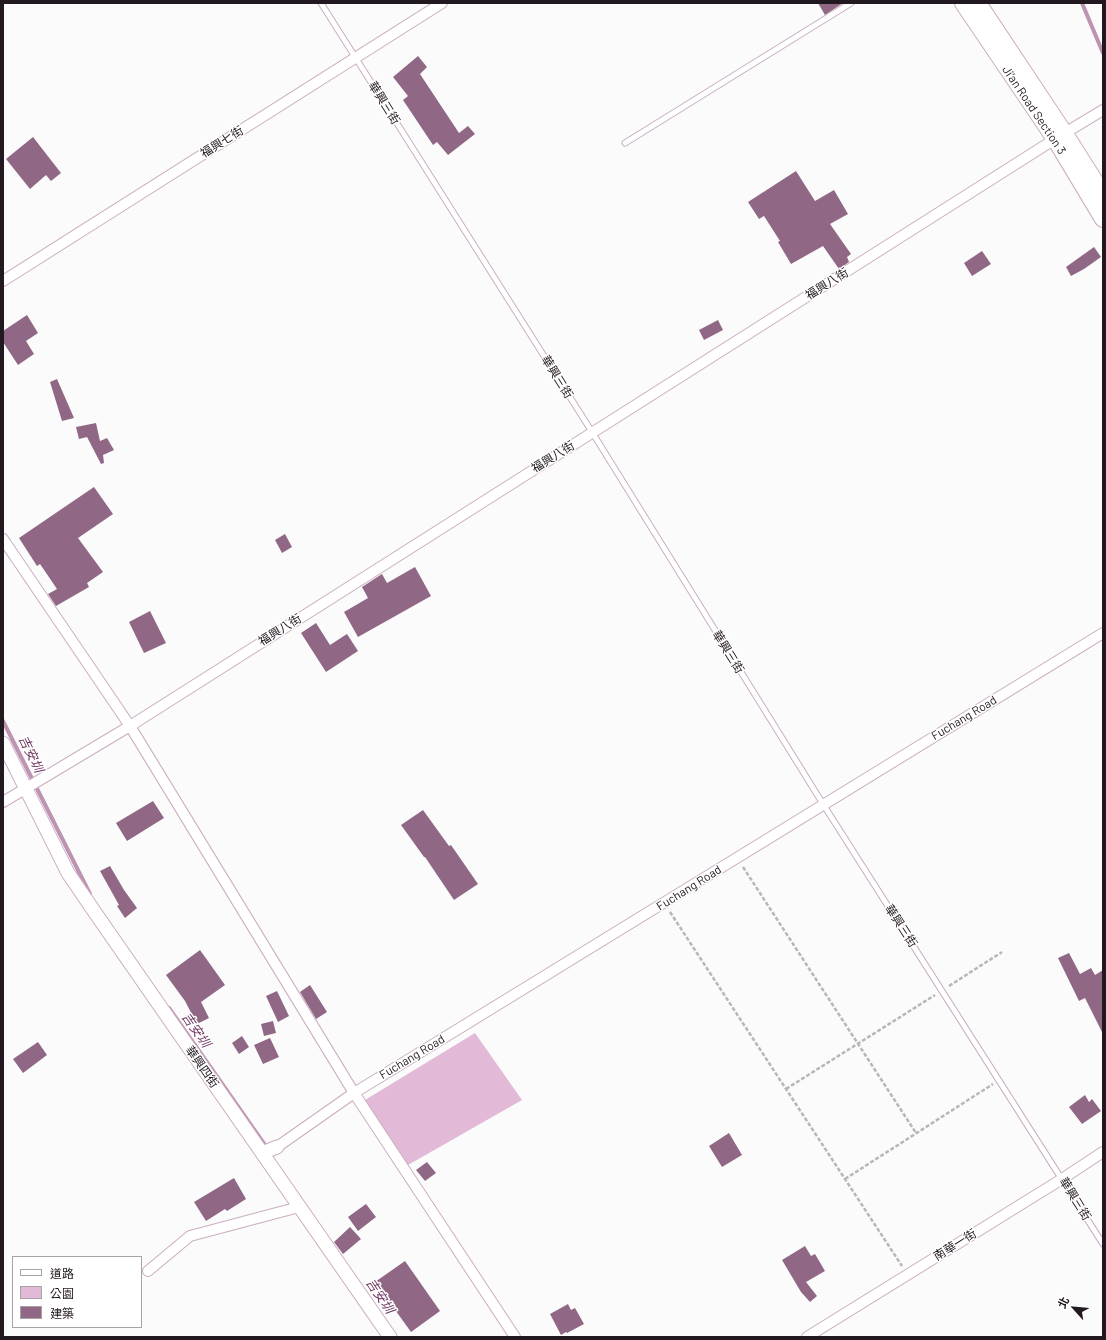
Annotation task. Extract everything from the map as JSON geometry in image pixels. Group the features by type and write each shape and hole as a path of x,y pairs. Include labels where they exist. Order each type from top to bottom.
{"main road":[{"name":"Ji’an Road Section 3","path":"963,3 1103,194"},
{"name":"Ji’an Road Section 3","path":"978,3 1060,137 1103,219"}],"street":[{"name":"福興七街","path":"3,281 442,3"},
{"name":"福興八街","path":"3,802 130,726 592,432 1103,110"},
{"path":"3,540 130,726 354,1093 515,1337"},
{"name":"Fuchang Road","path":"268,1150 354,1093 1103,633"},
{"name":"華興四街","path":"3,743 28,787 68,873 100,920 268,1150 299,1207 390,1337"},
{"name":"南華一街","path":"807,1337 1103,1152"},
{"path":"148,1271 190,1236 299,1207"}],"lane":[{"name":"華興三街","path":"321,3 592,432 823,804 1103,1244"},
{"path":"625,143 851,3"}],"path":[{"path":"738,858 916,1133"},
{"path":"665,903 908,1274"},
{"path":"786,1089 1002,952"},
{"path":"845,1179 999,1080"}],"green space":[{"path":"475,1033 522,1100 408,1165 365,1100"}],"building":[{"path":"818,3 843,3 825,15"},
{"path":"418,56 427,67 420,74 459,133 468,126 475,134 448,155 437,142 433,145 403,100 408,96 393,77"},
{"path":"33,137 61,173 51,181 46,175 30,189 6,159"},
{"path":"796,171 815,201 834,190 848,214 830,224 851,254 847,257 849,262 839,269 823,246 791,264 778,242 780,241 764,216 759,219 748,202"},
{"path":"1094,247 1101,257 1071,276 1066,267"},
{"path":"982,251 991,264 972,276 964,263"},
{"path":"27,315 38,333 26,341 34,354 18,365 3,342 3,331"},
{"path":"718,320 723,330 704,340 699,330"},
{"path":"57,379 74,418 62,421 50,382"},
{"path":"96,423 100,441 107,438 114,450 103,455 104,463 101,464 87,437 79,439 76,427"},
{"path":"94,487 113,514 78,538 103,572 87,583 89,587 56,606 48,594 57,589 40,564 37,566 19,538"},
{"path":"285,534 292,547 282,553 275,540"},
{"path":"415,567 431,596 358,637 344,612 368,598 362,587 382,574 387,583"},
{"path":"150,611 166,643 144,653 129,622"},
{"path":"316,623 330,645 347,634 358,651 326,672 301,633"},
{"path":"153,801 164,818 127,841 116,823"},
{"path":"423,810 449,846 451,845 478,884 454,900 401,825"},
{"path":"110,866 124,890 137,908 125,918 117,906 119,905 100,871"},
{"path":"200,950 225,985 201,1002 209,1018 197,1024 185,1001 166,975"},
{"path":"1069,953 1080,974 1091,968 1095,975 1103,970 1103,1034 1085,998 1079,1001 1058,958"},
{"path":"310,985 327,1012 316,1019 300,992"},
{"path":"277,991 289,1016 278,1022 266,996"},
{"path":"273,1021 276,1033 264,1036 261,1024"},
{"path":"242,1036 249,1047 239,1054 232,1043"},
{"path":"270,1038 279,1057 263,1064 254,1045"},
{"path":"38,1042 47,1055 23,1073 13,1059"},
{"path":"1085,1095 1089,1102 1092,1099 1101,1111 1082,1124 1069,1107"},
{"path":"729,1133 742,1155 722,1167 709,1146"},
{"path":"427,1162 436,1173 425,1181 416,1170"},
{"path":"234,1178 246,1199 227,1211 225,1209 206,1221 194,1202"},
{"path":"366,1204 376,1217 358,1231 348,1217"},
{"path":"350,1227 361,1239 343,1254 334,1242"},
{"path":"805,1246 811,1256 815,1254 825,1271 806,1282 817,1296 810,1302 801,1292 782,1260"},
{"path":"405,1261 440,1311 411,1332 375,1282"},
{"path":"568,1304 571,1310 575,1308 584,1324 561,1335 550,1314"}],"waterway":[{"name":"吉安圳","path":"1082,3 1103,53"},
{"name":"吉安圳","path":"3,721 90,894"},
{"name":"吉安圳","path":"169,1008 267,1148"}]}
